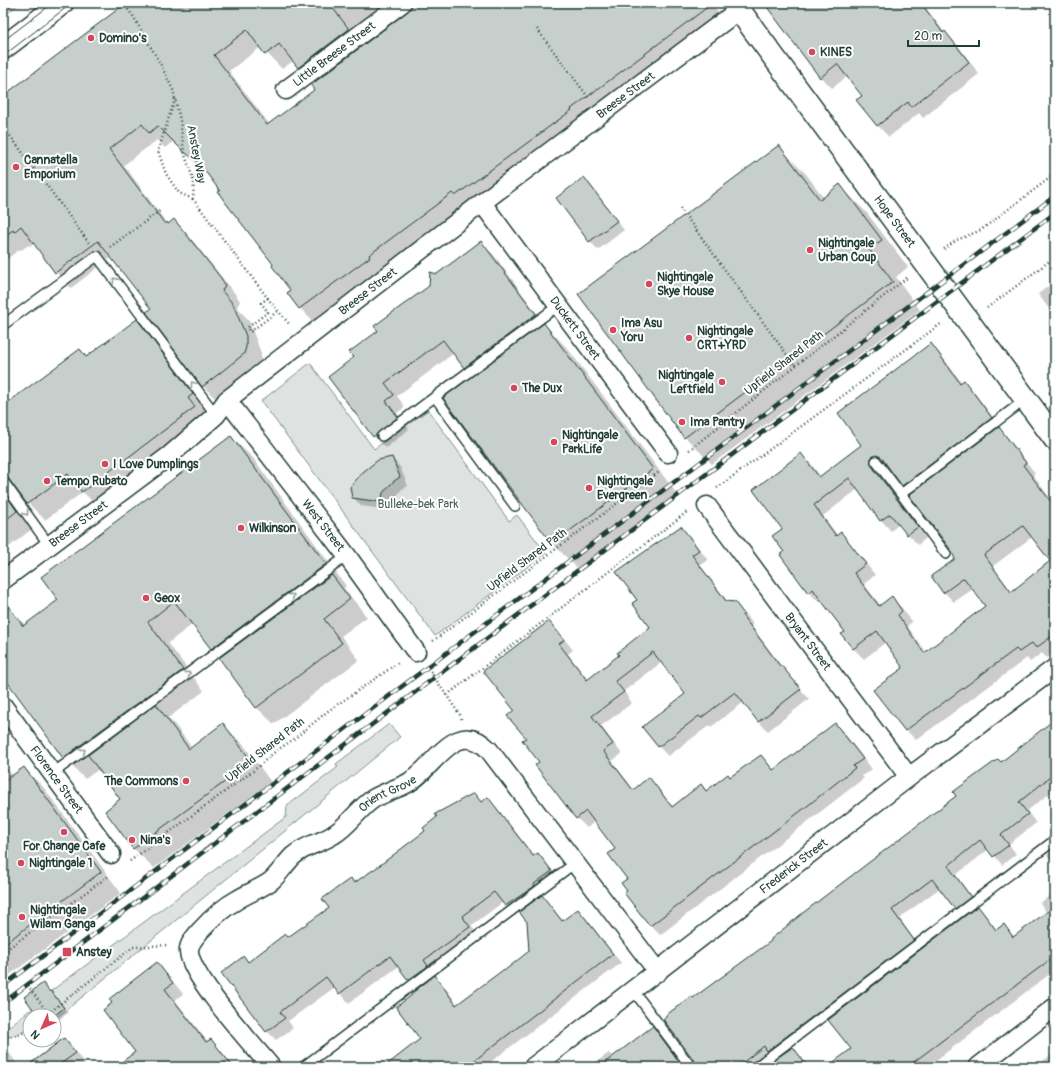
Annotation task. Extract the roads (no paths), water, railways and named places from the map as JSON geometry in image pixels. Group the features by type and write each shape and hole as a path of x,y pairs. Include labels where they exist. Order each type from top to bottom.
{"main road":[{"path":"3,48 62,3"},
{"name":"Hope Street","path":"736,6 1026,399 1052,427"}],"street":[{"name":"Little Breese Street","path":"286,90 402,3"},
{"name":"Breese Street","path":"3,580 169,456 216,415 227,400 736,6"},
{"name":"Duckett Street","path":"482,203 668,453"},
{"name":"West Street","path":"227,400 347,556 416,652"},
{"name":"Bryant Street","path":"707,506 909,777"},
{"name":"Frederick Street","path":"534,1067 909,777 1054,671"},
{"name":"Florence Street","path":"3,706 111,854"},
{"name":"Orient Grove","path":"271,1067 221,1006 199,976 191,962 189,950 191,943 219,912 273,879 301,850 310,844 328,838 341,830 373,799 408,783 418,776 446,748 466,738 483,744 575,863"},
{"path":"575,863 658,972"},
{"path":"978,1067 1055,1007"}],"lane":[{"path":"3,325 97,256 216,415"},
{"path":"382,436 559,305"},
{"path":"435,397 515,506"},
{"path":"901,494 1026,399"},
{"path":"876,461 946,554"},
{"path":"3,481 49,545"},
{"path":"52,774 347,556"},
{"path":"756,1067 1055,840"},
{"path":"303,1067 575,863"},
{"path":"633,990 691,1067"}],"tram line":[{"path":"3,41 53,3"},
{"path":"3,56 72,3"}],"railway":[{"path":"3,986 1055,196"},
{"path":"3,1003 1055,213"}],"place":[{"name":"Domino's","path":"91,38"},
{"name":"KINES","path":"812,52"},
{"name":"Cannatella Emporium","path":"16,167"},
{"name":"Nightingale Urban Coup","path":"810,250"},
{"name":"Nightingale Skye House","path":"649,284"},
{"name":"Ima Asu Yoru","path":"613,330"},
{"name":"Nightingale CRT+YRD","path":"689,338"},
{"name":"Nightingale Leftfield","path":"722,382"},
{"name":"The Dux","path":"514,388"},
{"name":"Ima Pantry","path":"682,422"},
{"name":"Nightingale ParkLife","path":"554,442"},
{"name":"I Love Dumplings","path":"105,464"},
{"name":"Tempo Rubato","path":"47,481"},
{"name":"Nightingale Evergreen","path":"589,488"},
{"name":"Wilkinson","path":"241,528"},
{"name":"Geox","path":"146,598"},
{"name":"The Commons","path":"186,781"},
{"name":"For Change Cafe","path":"64,832"},
{"name":"Nina's","path":"132,840"},
{"name":"Nightingale 1","path":"21,863"},
{"name":"Nightingale Wilam Ganga","path":"22,917"},
{"name":"Anstey","path":"67,952"}],"park label":[{"name":"Bulleke-bek Park","path":"418,504"}]}
